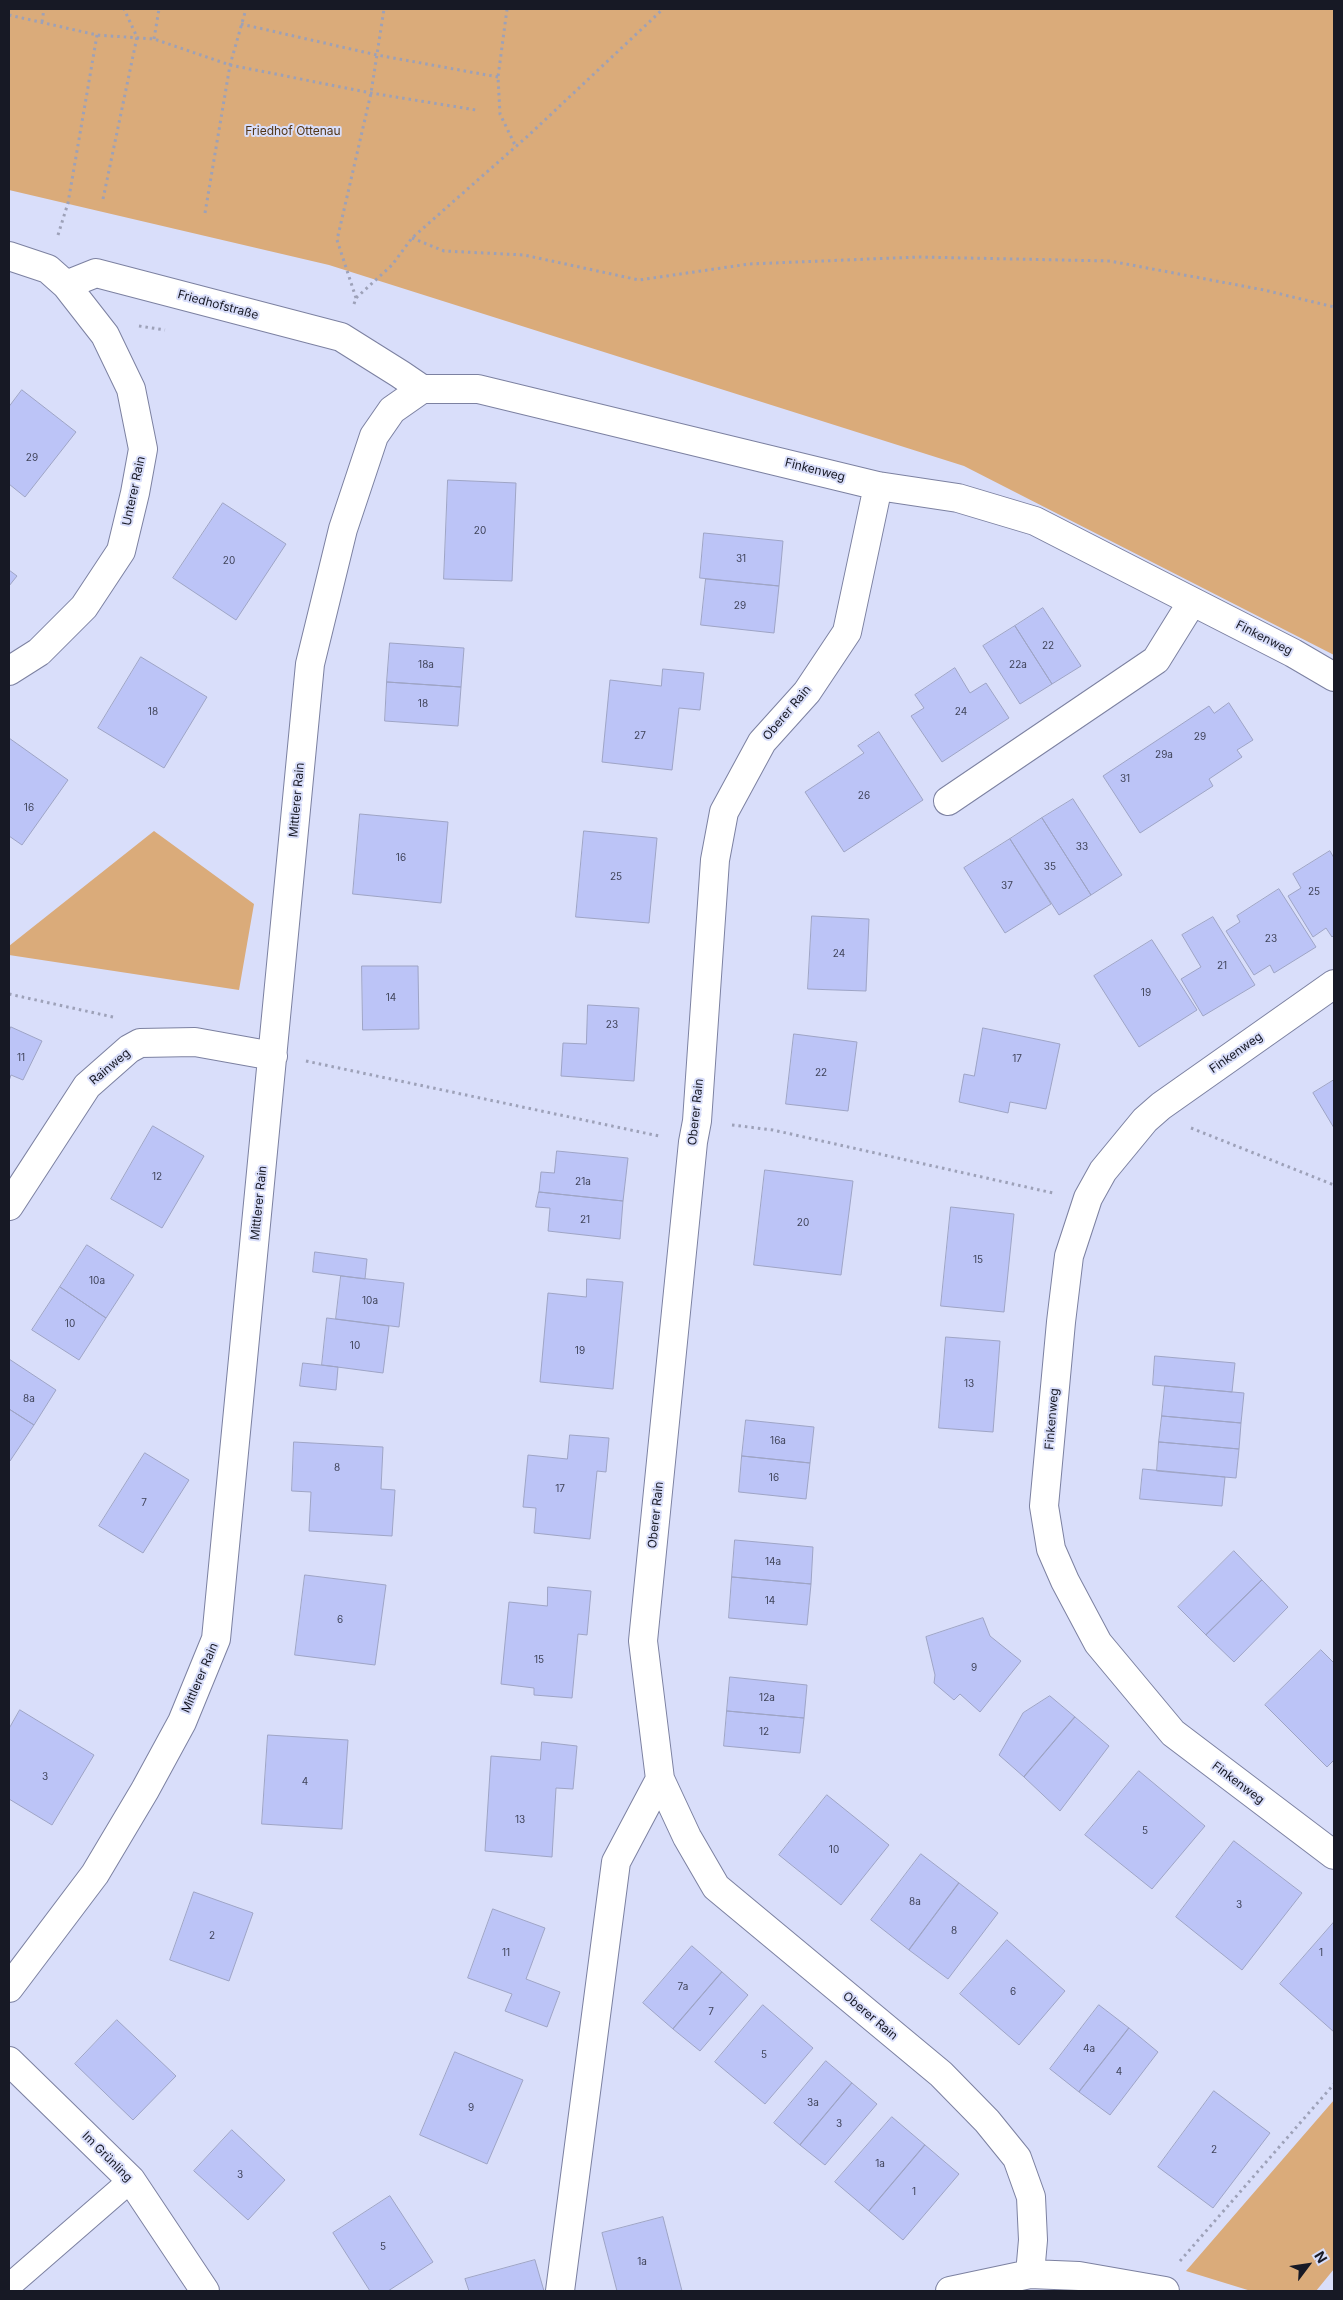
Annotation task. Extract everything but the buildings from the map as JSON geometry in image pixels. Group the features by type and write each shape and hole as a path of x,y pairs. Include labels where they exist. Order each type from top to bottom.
{"street":[{"path":"9,256 57,277"},
{"name":"Friedhofstraße","path":"57,277 96,273 341,337 422,389"},
{"name":"Unterer Rain","path":"9,671 39,652 84,607 120,551 135,493 143,449 131,389 105,335 57,277"},
{"name":"Finkenweg","path":"422,389 478,389 878,486 958,498 1035,521 1293,652 1334,678"},
{"name":"Mittlerer Rain","path":"9,1988 95,1874 182,1722 216,1639 310,664 343,530 374,436 392,410 422,389"},
{"name":"Oberer Rain","path":"878,486 847,632 807,692 762,742 724,812 715,860 696,1121 643,1641 660,1779 687,1837 716,1887 941,2074 987,2121 1017,2158 1031,2198 1033,2240 1030,2274"},
{"path":"948,801 1156,660 1192,602"},
{"name":"Finkenweg","path":"1334,984 1161,1106 1145,1120 1103,1171 1088,1198 1069,1256 1044,1506 1051,1549 1065,1581 1098,1643 1160,1718 1173,1733 1334,1855"},
{"name":"Rainweg","path":"9,1206 87,1086 129,1049 140,1043 194,1042 273,1056"},
{"path":"560,2291 616,1862 660,1779"},
{"name":"Im Grünling","path":"9,2061 131,2180 205,2291"},
{"path":"950,2291 1030,2274 1079,2276 1160,2290"}],"lane":[{"path":"9,2286 131,2180"}],"path":[{"path":"42,22 44,9"},
{"path":"103,199 137,36 124,9"},
{"path":"154,39 160,9"},
{"path":"205,213 230,64 246,9"},
{"path":"356,298 337,240 371,93 384,9"},
{"path":"507,9 498,77 500,114 515,145"},
{"path":"341,337 356,298 392,265 412,238 515,145 530,134 663,9"},
{"path":"9,15 97,35 137,36 154,39 230,64 371,93 476,110"},
{"path":"241,24 377,54 498,77"},
{"path":"57,277 97,35"},
{"path":"412,238 444,251 524,256 639,280 750,264 898,258 1110,261 1264,290 1334,307"},
{"path":"133,325 174,331"},
{"path":"9,994 118,1018"},
{"path":"317,1063 657,1135"},
{"path":"696,1121 773,1130 1046,1193"},
{"path":"1203,1132 1334,1185"},
{"path":"1160,2290 1334,2084"}],"green space":[{"name":"Friedhof Ottenau","path":"9,9 1334,9 1334,655 964,466 329,265 9,190"},
{"path":"154,831 254,904 239,990 9,955 9,946"},
{"path":"1334,2100 1334,2269 1316,2291 1251,2291 1186,2271"}]}
